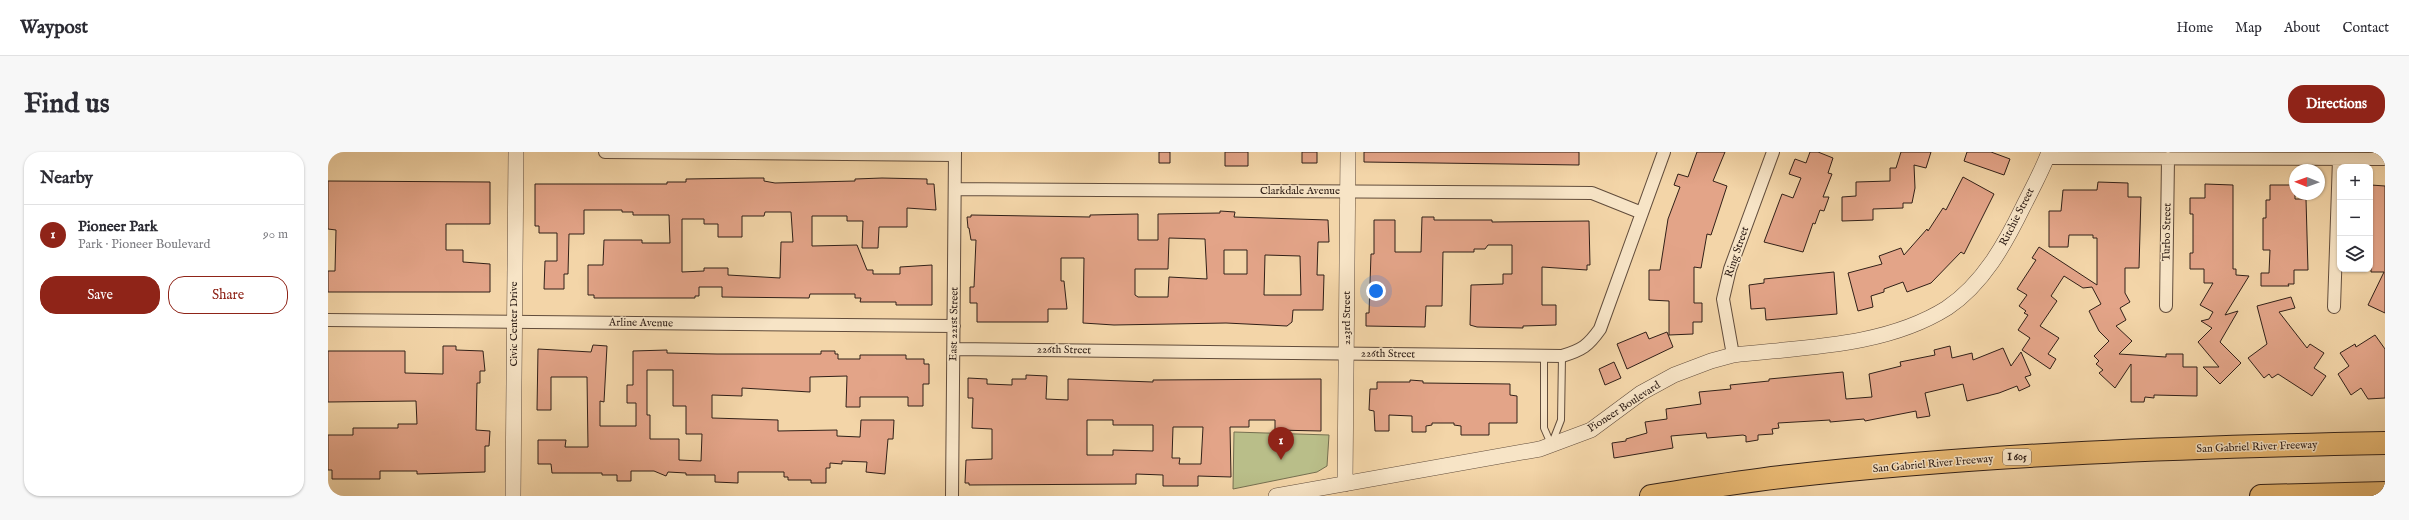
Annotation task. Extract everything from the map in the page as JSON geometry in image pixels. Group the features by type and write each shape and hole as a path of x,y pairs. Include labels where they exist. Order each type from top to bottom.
{"highway":[{"name":"San Gabriel River Freeway","path":"1650,496 1789,476 2019,456 2251,446 2385,444"},
{"path":"2261,496 2385,493"}],"street":[{"name":"Civic Center Drive","path":"513,496 516,152"},
{"path":"605,152 955,153"},
{"name":"223rd Street","path":"1345,484 1348,152"},
{"name":"226th Street","path":"954,348 1562,356 1577,352 1589,344 1600,329 1664,152"},
{"name":"Ring Street","path":"1733,355 1723,299 1730,269 1773,152"},
{"name":"East 221st Street","path":"952,496 956,188 955,153"},
{"path":"2048,155 2168,158 2244,155 2339,159 2385,159"},
{"name":"Ritchie Street","path":"1962,295 1986,270 2005,245 2048,155"},
{"name":"Turbo Street","path":"2166,306 2168,158"},
{"path":"2334,307 2339,159"},
{"name":"Clarkdale Avenue","path":"956,188 1592,193 1642,213"},
{"name":"Pioneer Boulevard","path":"1276,496 1540,449 1591,430 1641,393 1674,375 1711,360 1733,355 1880,336 1916,324 1948,307 1962,295"},
{"name":"Arline Avenue","path":"328,320 954,326"}],"lane":[{"path":"1544,355 1544,428 1551,444"},
{"path":"1551,444 1562,420 1562,356"}],"green space":[{"path":"1234,432 1329,435 1327,466 1317,472 1233,489"}],"building":[{"path":"1159,152 1170,152 1170,163 1159,163"},
{"path":"1225,152 1248,152 1248,166 1225,166"},
{"path":"1302,152 1317,152 1317,163 1302,163"},
{"path":"1364,152 1579,152 1579,165 1364,162"},
{"path":"1697,152 1725,152 1713,181 1727,186 1711,235 1707,234 1701,268 1694,267 1694,303 1702,303 1702,322 1693,322 1693,334 1669,335 1669,301 1649,300 1649,270 1660,270 1668,219 1680,187 1674,185 1678,174 1688,177"},
{"path":"1810,152 1818,152 1833,158 1828,173 1832,174 1823,197 1829,197 1824,211 1820,210 1815,224 1813,223 1803,252 1764,242 1782,194 1793,198 1801,178 1789,174 1795,159 1806,163"},
{"path":"1901,152 1931,152 1926,168 1914,165 1915,188 1912,203 1903,203 1903,208 1873,209 1873,220 1842,221 1842,197 1856,196 1856,182 1890,181 1890,168 1896,168"},
{"path":"1967,152 1991,152 2010,159 2004,175 1964,161"},
{"path":"1963,177 1994,194 1964,254 1961,252 1931,283 1907,292 1903,282 1884,289 1884,292 1871,296 1873,307 1858,311 1848,273 1882,264 1879,256 1901,248 1904,255 1927,229 1928,231 1943,208 1946,210"},
{"path":"764,178 764,181 775,183 855,181 855,179 882,178 927,179 927,184 934,184 936,210 907,208 907,227 879,227 878,248 862,248 863,221 847,221 847,216 812,216 812,246 857,245 867,270 873,270 873,274 900,274 900,267 932,265 932,305 896,305 896,302 860,302 861,298 855,298 855,294 810,294 809,298 722,297 722,287 699,287 699,296 695,296 695,298 594,298 594,295 588,295 588,265 603,265 604,240 642,240 642,243 670,243 669,215 633,215 633,212 622,212 622,210 584,210 584,234 569,234 568,274 564,274 564,289 544,289 545,261 557,261 557,233 539,233 539,226 535,226 535,184 667,184 667,182 686,182 686,179","holes":["765,212 791,212 793,242 781,242 780,278 728,275 728,268 704,268 704,271 682,272 682,219 704,219 704,224 718,224 718,237 742,237 742,216 764,216"]},
{"path":"328,181 490,182 490,224 446,224 446,250 463,250 463,262 490,264 490,292 328,292 328,271 335,271 336,230 328,229"},
{"path":"2098,182 2128,183 2128,197 2141,197 2139,268 2125,268 2125,293 2130,302 2120,308 2126,320 2116,326 2132,341 2119,354 2166,357 2166,354 2183,354 2183,367 2197,367 2197,396 2154,395 2154,398 2145,397 2144,402 2131,402 2131,364 2115,388 2099,373 2103,370 2096,364 2099,361 2094,356 2109,341 2099,331 2089,311 2101,304 2092,287 2083,288 2064,276 2051,296 2057,301 2040,326 2059,338 2048,354 2056,359 2050,369 2022,350 2030,338 2018,330 2028,315 2024,313 2026,311 2019,306 2027,295 2017,289 2036,260 2032,258 2039,247 2097,285 2097,238 2093,238 2093,235 2069,235 2068,247 2049,247 2049,211 2061,211 2063,190 2097,190"},
{"path":"2205,184 2233,185 2233,269 2236,269 2236,275 2249,276 2225,315 2238,311 2220,342 2241,363 2220,384 2203,367 2219,367 2198,342 2212,328 2201,321 2209,319 2213,312 2200,305 2213,283 2204,283 2204,269 2190,269 2190,253 2193,253 2193,214 2190,214 2190,198 2205,198"},
{"path":"2270,185 2289,185 2289,200 2306,200 2308,270 2294,270 2294,284 2288,284 2289,286 2261,286 2261,273 2269,273 2270,250 2263,250 2263,218 2266,218 2266,200 2270,200"},
{"path":"2373,185 2385,186 2385,313 2368,305 2384,272 2373,272"},
{"path":"1220,211 1235,212 1234,217 1328,220 1329,242 1318,242 1317,275 1324,275 1323,310 1293,310 1292,322 1287,326 1226,323 1114,325 1083,323 1084,258 1061,258 1061,281 1064,281 1067,309 1048,309 1048,322 977,322 977,303 970,303 970,287 974,287 976,240 971,240 968,228 967,217 971,217 971,215 1090,217 1090,215 1138,214 1138,240 1158,240 1158,214 1220,213","holes":["1169,238 1205,239 1207,279 1169,277 1168,297 1138,297 1135,295 1135,269 1168,269","1224,250 1247,250 1247,274 1224,274","1265,255 1300,256 1301,295 1264,295"]},
{"path":"1422,217 1434,217 1434,220 1492,220 1492,222 1589,221 1590,265 1587,265 1587,270 1542,267 1542,305 1556,305 1556,325 1523,326 1523,328 1477,327 1470,325 1471,285 1503,284 1503,274 1512,274 1512,245 1488,245 1485,249 1474,249 1474,252 1443,252 1442,306 1426,306 1425,327 1366,326 1366,313 1369,313 1371,254 1374,254 1374,220 1395,220 1395,252 1421,252"},
{"path":"1834,272 1837,314 1766,320 1765,308 1751,309 1749,285 1764,283 1764,279"},
{"path":"2291,297 2295,308 2279,312 2307,348 2310,344 2324,353 2314,368 2326,376 2312,396 2278,374 2272,378 2269,374 2264,378 2248,358 2267,344 2257,306"},
{"path":"1646,332 1649,339 1667,332 1673,347 1627,369 1617,344"},
{"path":"2375,335 2385,349 2385,398 2368,399 2361,388 2351,395 2338,374 2349,366 2340,353 2355,344 2356,347"},
{"path":"593,345 607,346 604,402 600,401 600,426 636,426 636,403 627,403 627,385 633,385 633,351 667,350 667,353 717,354 821,354 821,351 835,351 835,354 838,354 838,359 860,359 860,355 906,355 906,359 924,359 924,364 929,364 929,384 923,384 923,406 908,406 908,397 860,397 860,407 846,407 847,376 810,377 810,392 742,388 742,396 712,395 712,418 778,420 778,431 837,430 837,436 860,437 861,420 894,420 893,439 888,439 885,474 866,472 867,462 842,461 842,464 830,463 830,468 826,468 826,483 811,483 811,480 788,480 788,477 784,477 784,472 738,472 738,483 715,482 715,475 686,475 686,473 668,472 666,476 654,471 631,471 631,481 617,481 617,475 602,475 602,473 552,473 551,464 538,464 538,440 566,440 565,447 588,447 587,377 551,377 551,410 537,410 538,349 591,352","holes":["647,370 673,370 673,406 686,406 686,434 702,434 701,461 679,460 679,439 650,439 650,415 647,415"]},
{"path":"443,346 456,346 456,350 483,351 485,371 480,371 480,383 477,383 476,430 490,431 489,446 485,446 485,472 417,474 417,471 380,471 380,479 332,479 332,470 328,470 328,435 353,435 353,428 398,428 398,424 417,424 416,401 328,402 328,351 405,351 405,373 443,374"},
{"path":"1950,346 1952,358 1972,353 1973,360 2003,348 2011,366 2021,352 2031,375 2025,377 2030,386 2019,391 2017,386 1999,393 1967,401 1963,384 1925,393 1930,416 1917,418 1916,411 1865,421 1864,419 1830,422 1830,420 1778,423 1779,428 1772,429 1773,434 1758,435 1758,440 1746,442 1746,436 1743,435 1707,438 1706,433 1671,436 1673,448 1614,458 1612,443 1626,441 1626,439 1647,433 1645,422 1667,419 1666,409 1701,404 1699,392 1731,389 1730,385 1769,381 1769,379 1843,372 1846,399 1872,397 1869,374 1901,366 1900,362 1935,355 1934,350"},
{"path":"1614,362 1621,378 1605,385 1599,369"},
{"path":"1026,375 1047,376 1046,399 1068,400 1068,379 1153,382 1153,380 1321,379 1321,431 1275,430 1275,420 1249,420 1249,427 1230,427 1231,477 1198,476 1198,486 1163,486 1163,475 1136,474 1136,484 969,485 969,483 965,483 966,460 992,459 992,429 972,428 973,398 968,398 968,378 987,379 987,384 1012,385 1012,379 1026,379","holes":["1087,420 1113,420 1113,425 1153,425 1153,451 1113,450 1113,455 1087,455","1173,427 1203,427 1201,464 1179,464 1180,458 1172,458"]},
{"path":"1410,380 1423,381 1423,383 1510,384 1510,395 1517,396 1517,423 1489,423 1489,435 1461,435 1461,426 1454,425 1454,423 1432,423 1432,425 1426,426 1426,432 1412,432 1412,416 1389,415 1389,431 1375,431 1374,411 1369,410 1370,389 1377,389 1377,382 1410,382"}],"place":[{"name":"Pioneer Park","path":"1281,460"}]}
